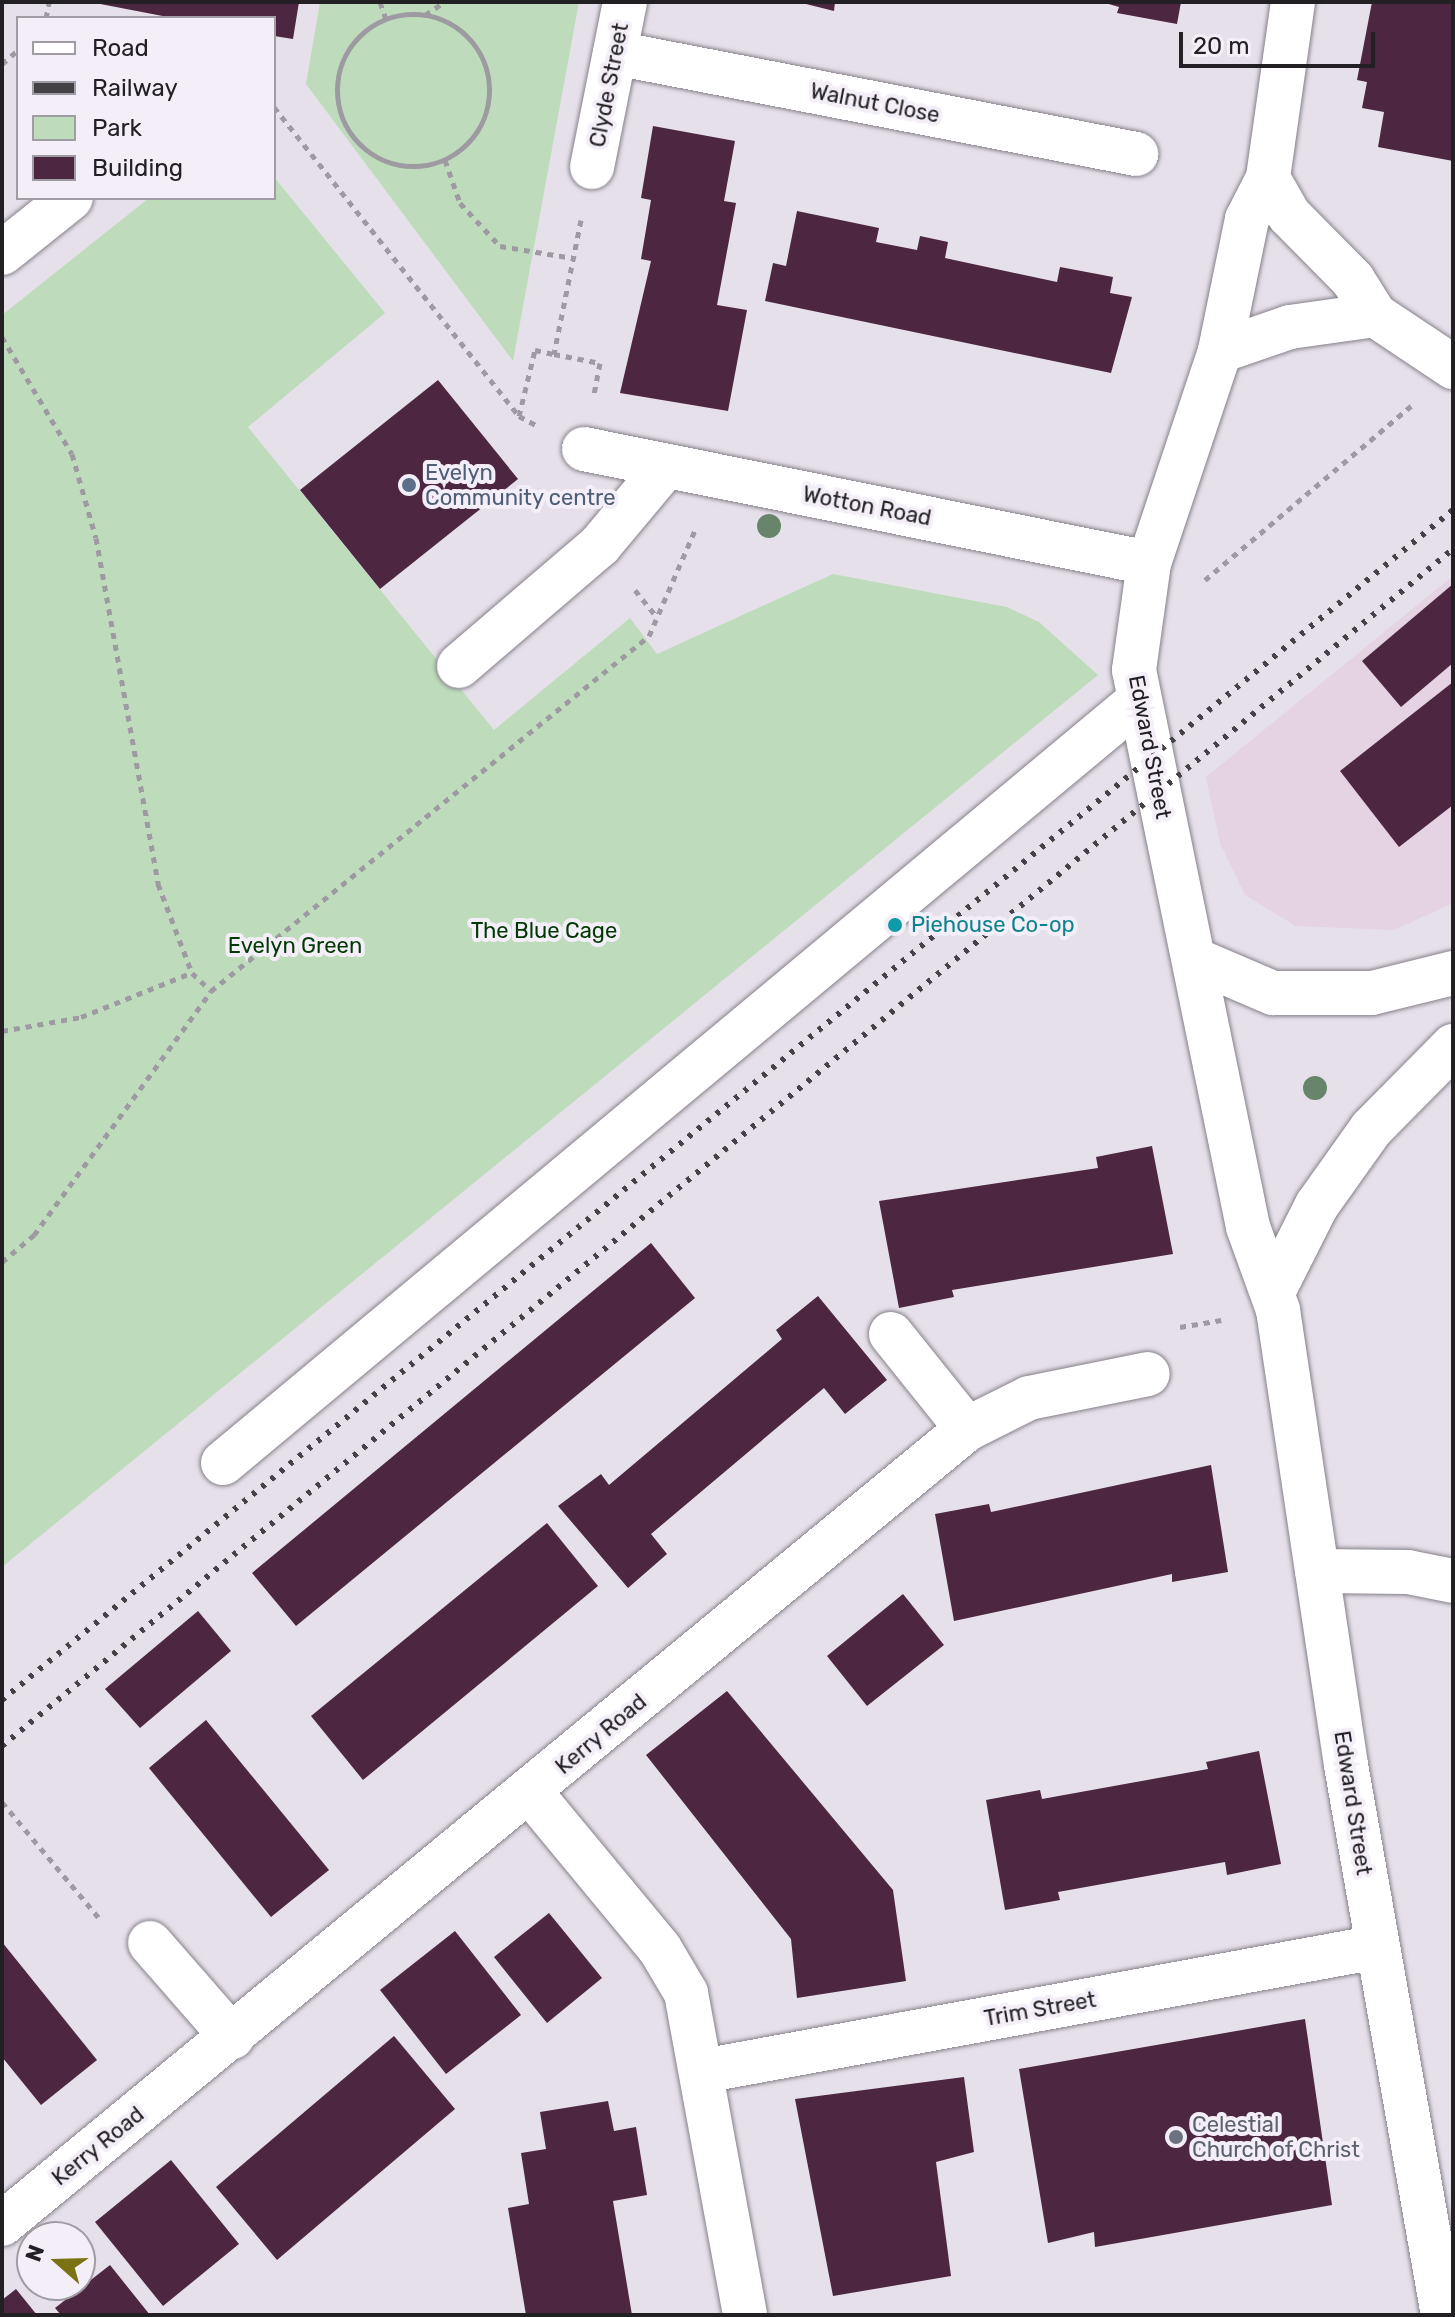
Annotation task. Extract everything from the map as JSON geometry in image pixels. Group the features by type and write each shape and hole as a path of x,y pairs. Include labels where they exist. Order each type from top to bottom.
{"street":[{"name":"Clyde Street","path":"592,167 625,2"},
{"name":"Edward Street","path":"1293,2 1268,178 1247,219 1220,351 1149,563 1138,626 1137,702 1198,961 1248,1227 1276,1300 1377,1947 1443,2315"},
{"name":"Walnut Close","path":"615,53 1136,154"},
{"path":"1268,178 1289,215 1353,280 1375,315 1449,357"},
{"path":"2,253 68,200"},
{"path":"1220,351 1290,327 1375,315"},
{"name":"Wotton Road","path":"584,449 1149,563"},
{"path":"459,666 600,545 666,466"},
{"path":"223,1463 1137,702"},
{"path":"1198,961 1273,993 1372,993 1453,973"},
{"path":"1276,1300 1317,1205 1371,1129 1453,1046"},
{"path":"891,1334 967,1429"},
{"name":"Kerry Road","path":"2,2224 531,1793 967,1429 1029,1398 1148,1374"},
{"path":"1317,1571 1408,1572 1453,1581"},
{"path":"531,1793 660,1949 686,1993 703,2071 745,2315"},
{"path":"150,1943 232,2037"},
{"name":"Trim Street","path":"703,2071 1377,1947"}],"path":[{"path":"380,2 386,19"},
{"path":"425,15 467,37 488,80 480,127 445,160 422,166 374,156 343,120 339,72 365,31 386,19 425,15 444,2"},
{"path":"276,110 519,416 535,350 554,354"},
{"path":"445,160 460,203 500,246 573,258"},
{"path":"2,337 72,454 96,538 158,884 192,973 211,991"},
{"path":"1138,626 1178,602 1411,405 1449,357"},
{"path":"2,1262 34,1235 211,991 649,636 680,554 739,480"},
{"path":"2,1031 81,1017 192,973"},
{"path":"1148,1374 1168,1329 1276,1300"},
{"path":"2,1802 98,1918 150,1943"}],"shaded area":[{"path":"1453,576 1453,903 1394,930 1296,926 1245,895 1220,843 1206,777"}],"green space":[{"path":"320,2 579,2 513,361 306,84"},
{"name":"Evelyn Green","path":"276,179 385,313 248,427 494,730 630,618 657,654 833,574 1007,607 1039,622 1098,675 2,1567 2,315 146,200 276,200"}],"building":[{"path":"90,2 299,2 293,39 276,36 276,16 163,16"},
{"path":"798,2 835,2 834,11"},
{"path":"1102,2 1181,2 1177,24 1117,13 1119,7"},
{"path":"1372,2 1453,2 1453,161 1378,147 1384,112 1362,108 1367,82 1357,80"},
{"path":"653,126 735,141 724,201 736,203 717,305 747,310 728,411 620,393 651,261 641,259 651,200 641,198"},
{"path":"797,211 879,228 876,242 917,250 920,236 948,242 945,258 1057,282 1060,267 1113,277 1110,293 1132,297 1111,373 765,301 773,263 786,266"},
{"name":"Evelyn Community centre","path":"438,380 518,479 380,589 300,490"},
{"path":"1453,584 1453,663 1401,707 1362,661"},
{"path":"1453,682 1453,805 1399,847 1340,771"},
{"path":"1152,1146 1173,1254 952,1290 954,1297 899,1308 879,1201 1098,1168 1096,1157"},
{"path":"651,1243 695,1298 296,1626 252,1573"},
{"path":"818,1296 887,1380 845,1414 824,1388 651,1534 667,1554 628,1588 558,1506 601,1474 609,1485 782,1339 776,1330"},
{"path":"1211,1465 1228,1572 1172,1582 1172,1574 954,1621 935,1514 989,1504 991,1512"},
{"path":"547,1523 598,1586 363,1780 311,1716"},
{"path":"903,1594 944,1645 867,1706 827,1656"},
{"path":"198,1611 231,1651 140,1728 105,1689"},
{"path":"727,1691 893,1890 906,1981 797,1998 791,1939 646,1755"},
{"path":"206,1720 329,1870 271,1917 149,1768"},
{"path":"1259,1751 1281,1864 1227,1875 1225,1862 1058,1892 1060,1900 1005,1910 986,1800 1040,1790 1042,1799 1208,1769 1206,1762"},
{"path":"549,1913 602,1978 547,2023 494,1957"},
{"path":"455,1931 521,2015 446,2074 380,1990"},
{"path":"2,1942 97,2060 41,2105 2,2057"},
{"name":"Celestial Church of Christ","path":"1305,2019 1332,2205 1095,2247 1094,2232 1048,2243 1019,2069"},
{"path":"394,2036 455,2109 277,2260 216,2187"},
{"path":"964,2077 974,2152 936,2162 951,2276 833,2296 795,2099"},
{"path":"608,2101 614,2131 636,2127 647,2195 613,2201 632,2315 526,2315 508,2208 529,2204 521,2153 546,2149 540,2112"},
{"path":"171,2160 239,2244 163,2306 96,2221"},
{"path":"110,2265 150,2315 61,2315 55,2308 64,2301 96,2301 96,2276"},
{"path":"16,2289 16,2301 26,2301 37,2315 2,2315 2,2300"}],"railway":[{"path":"2,1700 1453,510"},
{"path":"2,1746 1453,549"}],"place":[{"name":"Evelyn Community centre","path":"409,485"},
{"name":"Piehouse Co-op","path":"895,925"},
{"name":"Celestial Church of Christ","path":"1176,2137"}],"park label":[{"name":"The Blue Cage","path":"544,931"}]}
